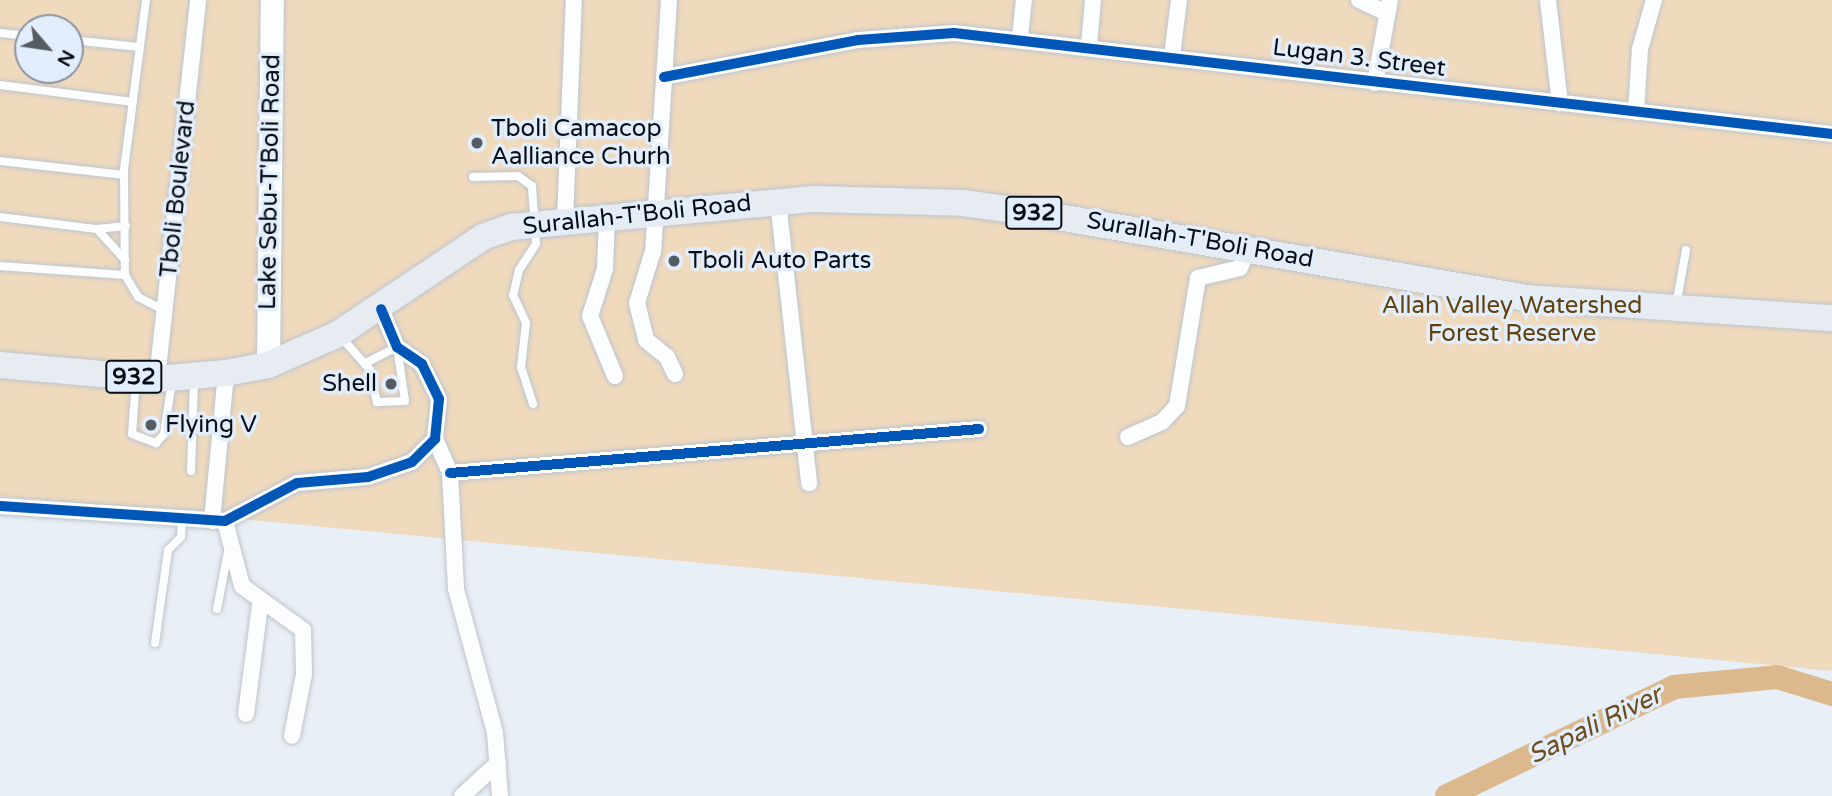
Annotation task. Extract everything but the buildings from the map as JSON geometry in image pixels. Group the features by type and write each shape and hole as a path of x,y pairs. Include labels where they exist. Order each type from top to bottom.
{"main road":[{"name":"Lake Sebu-T'Boli Road","path":"268,365 272,0"},
{"name":"Surallah-T'Boli Road","path":"268,365 338,334 381,309 483,237 534,224 565,220 778,201 962,203 1248,248 1527,298 1675,312 1832,318"},
{"name":"932","path":"0,365 165,378 226,373 268,365"}],"street":[{"name":"Tboli Boulevard","path":"165,378 165,311 198,0"},
{"path":"565,220 574,0"},
{"path":"669,0 657,210 638,303 646,340 667,357 675,374"},
{"path":"1020,37 1024,0"},
{"path":"1089,45 1093,0"},
{"path":"1172,55 1179,0"},
{"path":"1359,0 1387,6 1375,83"},
{"path":"1548,0 1560,103"},
{"path":"1636,112 1640,49 1654,0"},
{"name":"Lugan 3. Street","path":"664,77 880,37 932,32 1020,37 1375,83 1832,134"},
{"path":"778,201 809,483"},
{"path":"607,215 605,269 590,316 615,376"},
{"path":"1128,437 1162,422 1177,406 1198,278 1240,268 1248,248"},
{"path":"0,506 219,521 297,483 388,472 412,462 435,439 440,413 436,386 422,364 397,347 381,309"},
{"path":"226,373 219,521 242,586 260,604 303,630 304,674 292,736"},
{"path":"450,473 805,439 979,429"},
{"path":"435,439 450,473 456,589 498,763 500,796"},
{"path":"246,714 260,604"},
{"path":"462,796 498,763"}],"lane":[{"path":"145,0 124,175 125,275 138,297 165,311"},
{"path":"84,41 140,47"},
{"path":"0,85 133,102"},
{"path":"0,161 124,175"},
{"path":"473,177 525,177 532,186 533,252 519,270 513,295 526,323 522,380 533,404"},
{"path":"0,217 97,229 126,226"},
{"path":"97,229 125,260"},
{"path":"1675,312 1686,250"},
{"path":"0,267 125,275"},
{"path":"338,334 366,363 376,401 401,404 405,372 397,347 366,363"},
{"path":"165,378 163,438 144,443 132,434 165,378"},
{"path":"165,378 191,471"},
{"path":"155,643 168,550 181,537 182,519"},
{"path":"217,609 229,552"}],"green space":[{"name":"Allah Valley Watershed Forest Reserve","path":"0,0 1832,0 1832,671 0,496"}],"waterway":[{"name":"Sapali River","path":"1447,796 1674,687 1777,677 1832,694"}],"cycle path":[{"path":"664,77 858,40 954,33 1832,134"},
{"path":"0,506 225,521 297,483 368,477 412,462 435,439 439,399 422,364 397,347 381,309"},
{"path":"450,473 979,429"}],"place":[{"name":"Tboli Camacop Aalliance Churh","path":"477,143"},
{"name":"Tboli Auto Parts","path":"674,261"},
{"name":"Shell","path":"391,384"},
{"name":"Flying V","path":"151,425"}]}
